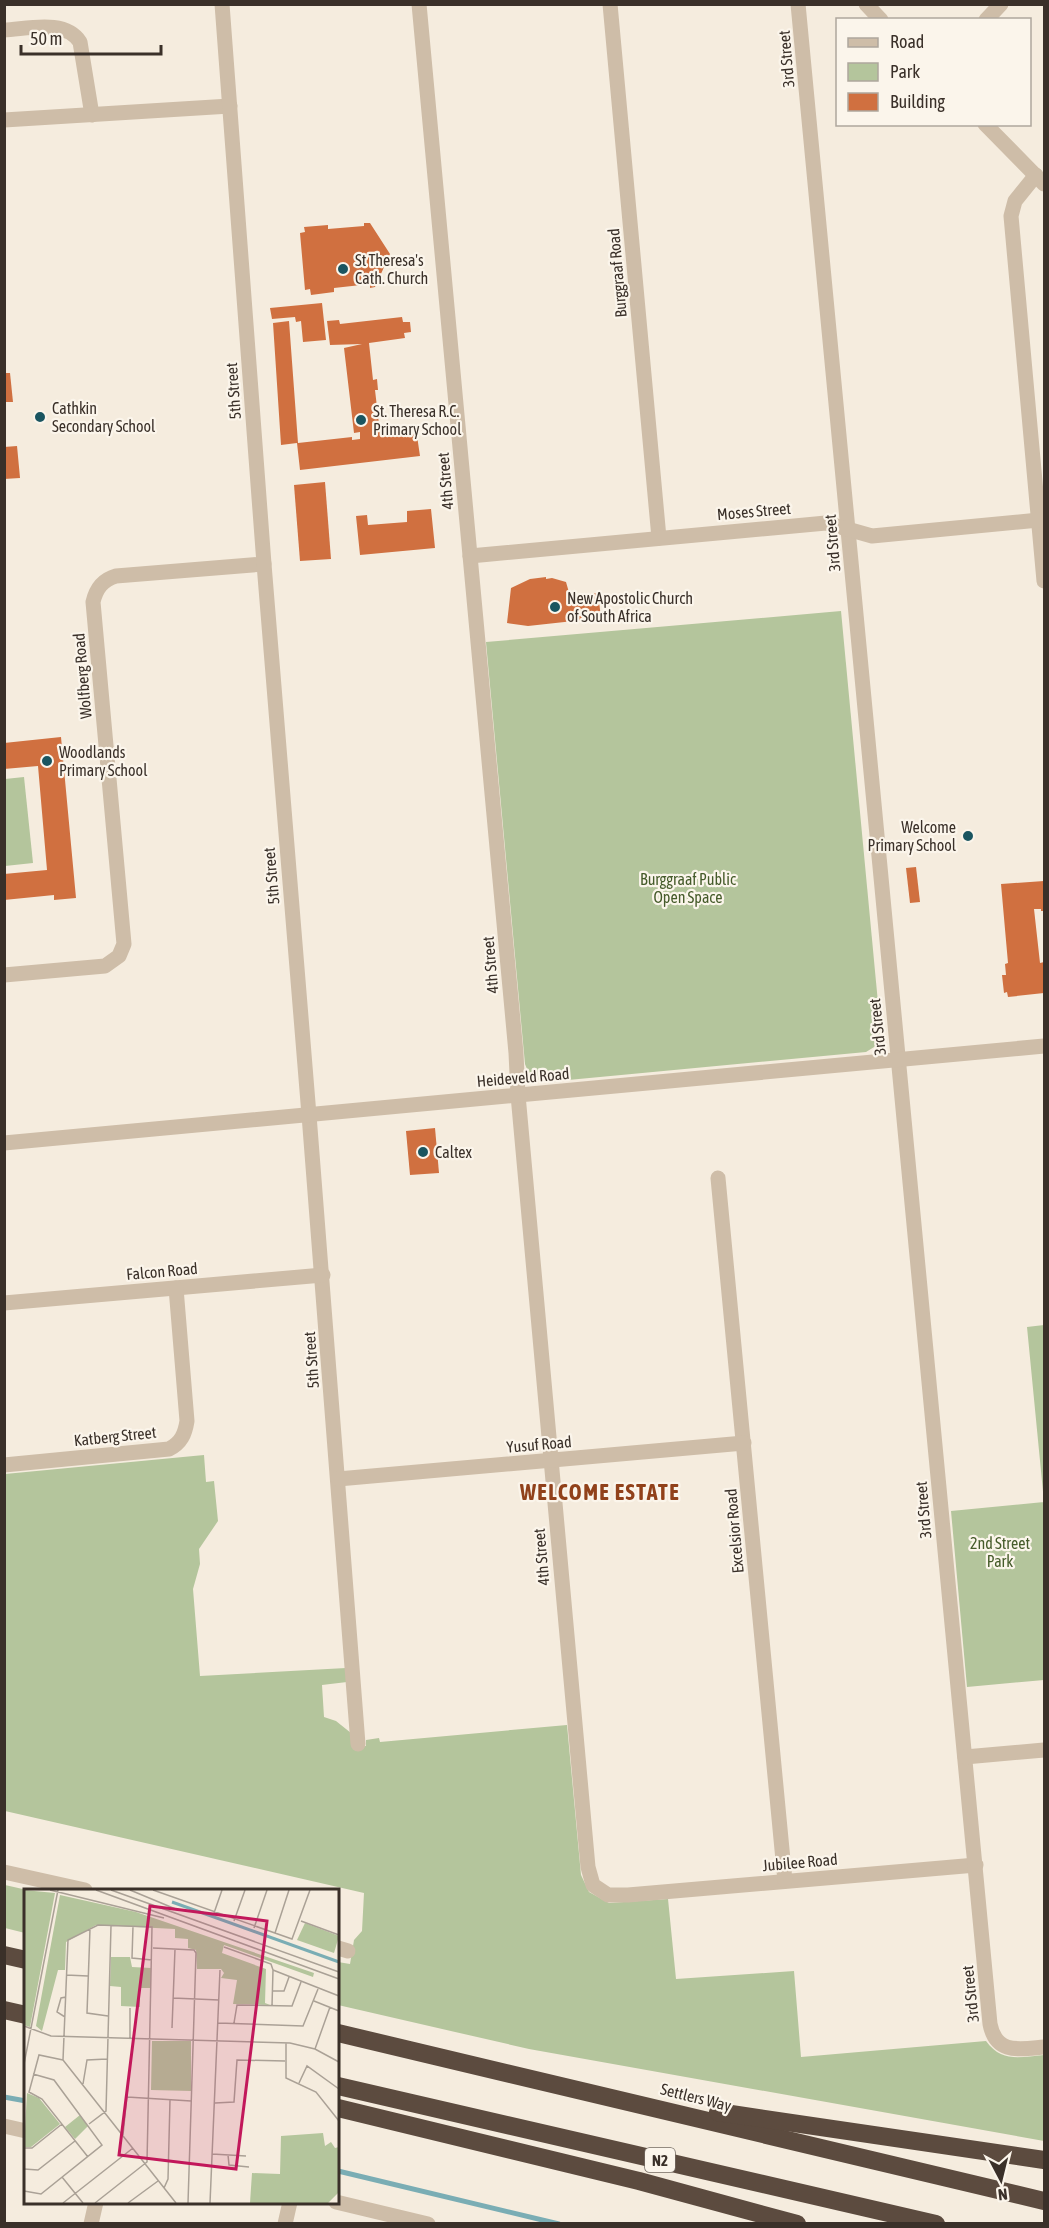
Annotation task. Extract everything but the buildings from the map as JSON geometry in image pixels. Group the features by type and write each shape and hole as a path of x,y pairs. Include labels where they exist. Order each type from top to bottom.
{"highway":[{"path":"4,1955 24,1960"},
{"path":"4,2010 24,2015"},
{"name":"Settlers Way","path":"339,2033 1044,2201"},
{"name":"N2","path":"339,2086 936,2223"},
{"path":"604,2095 1044,2160"},
{"path":"339,2108 639,2181 797,2223"}],"street":[{"name":"5th Street","path":"222,4 358,1744"},
{"name":"4th Street","path":"419,4 516,1053 550,1461 588,1867 593,1885 600,1891 608,1895 628,1894"},
{"name":"Burggraaf Road","path":"609,4 659,538"},
{"name":"3rd Street","path":"798,4 990,2024 1000,2043 1013,2049 1044,2047"},
{"path":"866,4 878,18"},
{"path":"988,18 1001,4"},
{"path":"4,30 57,28 67,29 75,35 80,42 92,115"},
{"path":"4,120 230,106"},
{"path":"987,126 1040,180 1016,201 1011,216 1044,582"},
{"name":"Moses Street","path":"470,556 826,523 872,536 1039,520"},
{"name":"Wolfberg Road","path":"4,975 105,966 118,956 124,944 93,602 99,587 108,579 116,576 264,564"},
{"name":"Heideveld Road","path":"4,1143 1044,1046"},
{"name":"Excelsior Road","path":"718,1178 784,1881"},
{"name":"Falcon Road","path":"4,1303 323,1275"},
{"name":"Katberg Street","path":"4,1465 169,1449 176,1446 182,1439 187,1421 176,1288"},
{"name":"Yusuf Road","path":"338,1479 744,1443"},
{"path":"965,1757 1044,1750"},
{"name":"Jubilee Road","path":"628,1894 976,1865"},
{"path":"4,1872 80,1889"},
{"path":"4,2126 24,2131"},
{"path":"339,2203 428,2223"},
{"path":"91,2223 96,2204"},
{"path":"285,2223 290,2204"}],"green space":[{"name":"Burggraaf Public Open Space","path":"841,611 880,1024 879,1044 866,1052 547,1082 536,1079 525,1064 486,642"},
{"path":"24,777 33,863 5,866 5,779"},
{"path":"1044,1325 1044,1502 1027,1327"},
{"path":"204,1455 206,1482 214,1481 218,1521 199,1549 200,1564 193,1589 200,1676 346,1668 347,1682 322,1685 324,1717 336,1721 351,1733 352,1747 366,1746 366,1740 379,1738 380,1742 567,1725 581,1875 589,1892 609,1903 668,1899 676,1979 794,1971 801,2057 986,2041 998,2053 1005,2056 1044,2055 1044,2141 529,2049 339,2005 339,1962 350,1964 354,1940 362,1931 364,1893 5,1811 5,1474"},
{"name":"2nd Street Park","path":"1044,1502 1044,1680 967,1687 951,1511"},
{"path":"5,1885 24,1889 24,1933 5,1928"}],"waterway":[{"path":"4,2097 24,2101"},
{"path":"339,2171 559,2224"}],"place":[{"name":"St Theresa's Cath. Church","path":"343,269"},
{"name":"Cathkin Secondary School","path":"40,417"},
{"name":"St. Theresa R.C. Primary School","path":"361,420"},
{"name":"New Apostolic Church of South Africa","path":"555,607"},
{"name":"Woodlands Primary School","path":"47,761"},
{"name":"Welcome Primary School","path":"968,836"},
{"name":"Caltex","path":"423,1152"}],"district":[{"name":"WELCOME ESTATE","path":"600,1492"}]}
